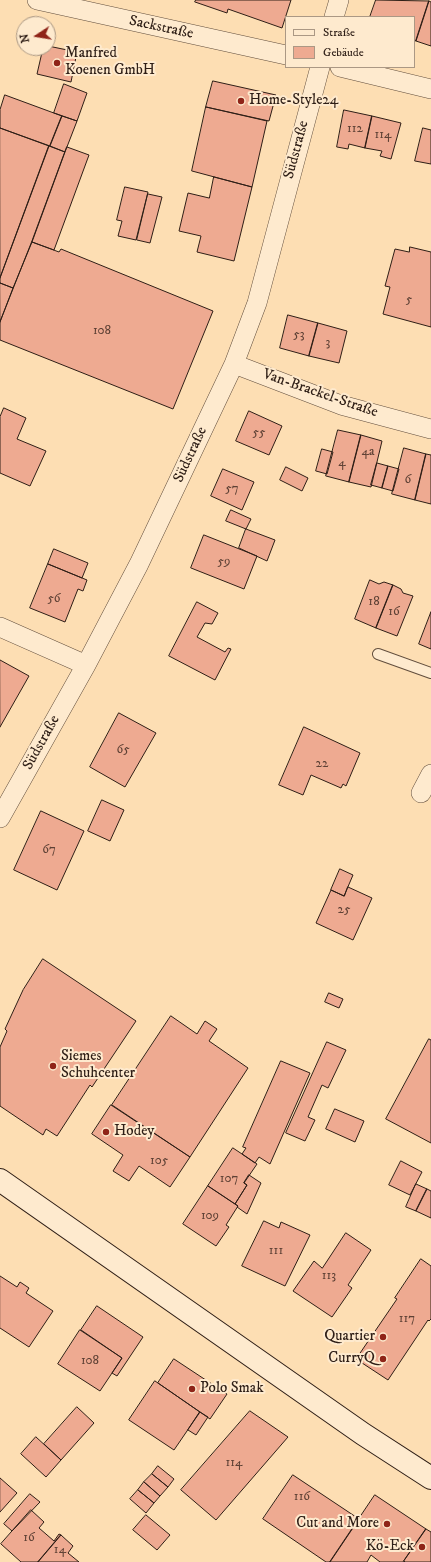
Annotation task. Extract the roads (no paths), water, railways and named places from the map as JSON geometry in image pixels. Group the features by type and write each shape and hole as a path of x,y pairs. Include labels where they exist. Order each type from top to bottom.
{"main road":[{"path":"0,1180 357,1429 431,1478"}],"street":[{"name":"Sackstraße","path":"37,0 285,55"},
{"path":"334,16 339,0"},
{"name":"Südstraße","path":"0,818 86,665 139,564 234,364 257,303 320,68"},
{"path":"344,68 431,88"},
{"name":"Van-Brackel-Straße","path":"234,364 341,405 431,429"},
{"path":"0,627 86,665"},
{"path":"421,793 431,774"}],"lane":[{"path":"378,654 431,674"}],"place":[{"name":"Manfred Koenen GmbH","path":"57,63"},
{"name":"Home-Style24","path":"241,101"},
{"name":"Siemes Schuhcenter","path":"53,1066"},
{"name":"Hodey","path":"106,1132"},
{"name":"Quartier","path":"383,1337"},
{"name":"CurryQ","path":"383,1359"},
{"name":"Polo Smak","path":"192,1389"},
{"name":"Cut and More","path":"387,1524"},
{"name":"Kö-Eck","path":"422,1547"}]}
